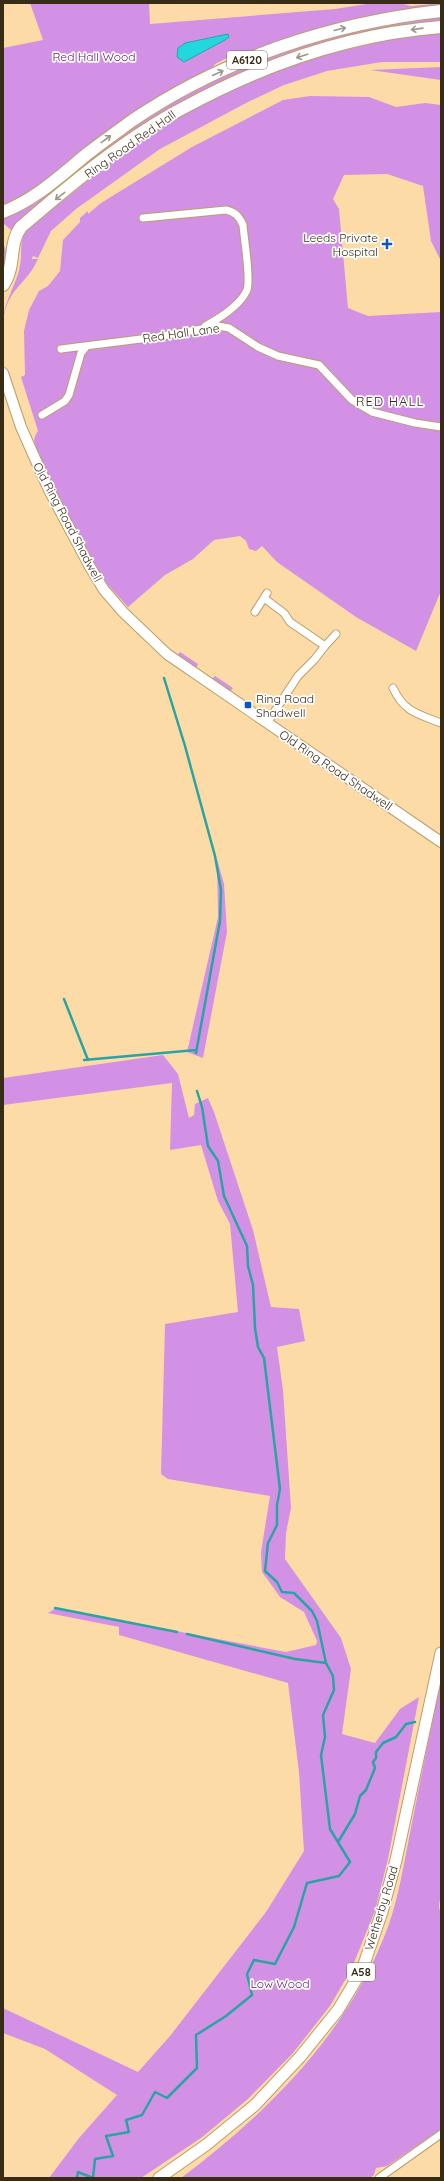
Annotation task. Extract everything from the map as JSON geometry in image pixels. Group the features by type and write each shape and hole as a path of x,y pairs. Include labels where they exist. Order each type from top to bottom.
{"highway":[{"name":"Ring Road Red Hall","path":"3,212 34,197 88,153 134,120 204,79 288,44 325,32 385,18 441,11"},
{"name":"Ring Road Red Hall","path":"4,287 16,233 21,227 116,151 184,107 240,80 304,55 366,38 441,27"},
{"path":"3,239 12,256"}],"main road":[{"name":"Old Ring Road Shadwell","path":"3,372 21,427 44,478 88,564 104,590 123,612 167,654 441,842"},
{"name":"Wetherby Road","path":"159,2178 206,2145 254,2105 300,2057 333,2016 362,1970 382,1912 396,1860 441,1653"}],"street":[{"path":"143,218 226,210 234,212 243,225 247,289 242,297 230,309 215,321 200,328"},
{"name":"Red Hall Lane","path":"61,349 157,337 200,328 218,326 229,328 258,347 278,356 319,365 352,400 372,412 415,423 441,427"},
{"path":"42,415 65,401 69,395 81,353 86,347"},
{"path":"255,612 265,595 284,613 290,622 325,646"},
{"path":"267,723 298,676 336,634"},
{"path":"393,688 402,704 409,710 441,723"},
{"path":"379,2178 441,2134"}],"green space":[{"name":"Red Hall Wood","path":"30,3 149,3 150,24 335,9 373,3 400,3 411,6 441,3 441,5 406,9 340,23 291,37 247,54 239,52 215,64 211,70 37,188 3,205 3,48 43,40"},
{"path":"441,16 441,22 216,85 12,231 3,223 3,219 34,204 111,142 164,107 202,86 263,58 355,30"},
{"path":"441,32 441,62 382,62 327,71 284,85 248,102 160,149 76,209 51,231 38,258 33,256 32,259 38,259 33,268 12,294 5,311 3,323 5,308 16,280 21,259 22,243 27,229 146,136 190,110 224,93 258,78 294,65 366,45 403,37"},
{"path":"441,67 441,80 370,70"},
{"path":"310,96 369,97 396,107 425,103 441,105 441,261 431,241 423,186 387,174 344,175 333,199 339,209 348,308 368,316 441,312 441,591 416,651 356,617 277,562 262,546 256,551 249,549 246,541 240,536 214,540 193,559 165,575 128,607 107,584 91,558 38,460 40,455 35,446 34,440 38,431 21,377 25,375 24,331 29,310 39,291 48,286 60,271 63,240 80,222 80,218 88,211 88,214 101,203 192,147 283,100"},
{"path":"3,243 8,256 3,278"},
{"path":"180,652 198,664 196,669 177,656"},
{"path":"215,676 233,688 230,692 212,679"},
{"path":"217,859 224,884 227,932 203,1058 187,1052 218,917"},
{"name":"Low Wood","path":"163,1055 178,1074 189,1118 194,1115 195,1104 208,1098 214,1112 253,1230 271,1307 299,1309 305,1341 277,1347 283,1390 291,1508 286,1533 285,1559 341,1638 351,1669 342,1734 375,1743 400,1709 419,1697 388,1859 375,1911 351,1970 330,2006 293,2053 248,2099 201,2138 141,2178 49,2178 79,2138 117,2095 45,2049 3,2033 3,2008 138,2072 170,2036 266,1912 304,1851 299,1772 288,1683 119,1635 119,1627 48,1613 56,1608 286,1652 316,1645 317,1641 304,1612 280,1597 262,1572 261,1552 270,1496 168,1479 161,1474 165,1324 238,1312 230,1224 218,1201 201,1145 170,1150 172,1083 3,1105 3,1078"},
{"path":"441,1681 441,1892 439,1906 441,1917 441,2129 387,2166 376,2168 374,2175 370,2178 181,2178 245,2125 275,2097 304,2066 330,2034 353,1999 373,1963 393,1913"}],"water":[{"path":"228,34 229,37 225,40 184,62 177,57 178,48 185,43"}],"waterway":[{"path":"164,678 185,746 215,856 221,890 220,921 196,1053"},
{"path":"64,999 88,1060"},
{"path":"84,1060 196,1050"},
{"path":"77,2178 78,2172 93,2178 95,2159 113,2156 106,2136 129,2132 126,2120 142,2115 155,2092 167,2098 197,2068 196,2035 226,2016 252,1995 247,1974 254,1960 275,1964 294,1927 307,1883 339,1876 350,1862 330,1829 321,1755 325,1737 323,1715 334,1690 333,1676 326,1663 317,1621 312,1611 294,1593 282,1592 277,1582 265,1571 268,1543 277,1525 277,1505 280,1489 264,1358 258,1347 255,1328 253,1285 248,1266 247,1246 224,1196 218,1161 208,1146 202,1107 197,1091"},
{"path":"55,1608 177,1632"},
{"path":"187,1634 295,1659 326,1663"},
{"path":"338,1842 355,1814 360,1796 366,1790 375,1768 373,1762 376,1758 376,1752 383,1743 396,1737 406,1724 415,1722"}],"place":[{"name":"Leeds Private Hospital","path":"387,244"},
{"name":"Ring Road Shadwell","path":"248,705"}],"district":[{"name":"RED HALL","path":"390,401"}]}
